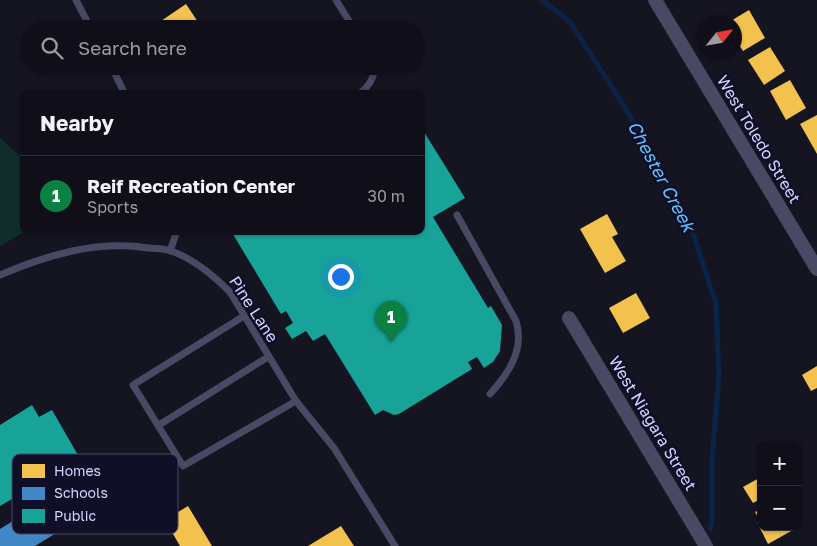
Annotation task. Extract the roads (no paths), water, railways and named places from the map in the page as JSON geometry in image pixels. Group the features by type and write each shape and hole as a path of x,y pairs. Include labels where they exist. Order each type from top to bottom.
{"street":[{"name":"West Toledo Street","path":"655,0 817,269"},
{"name":"West Niagara Street","path":"569,318 706,546"}],"lane":[{"path":"76,0 86,20"},
{"path":"336,0 348,20"},
{"path":"116,75 123,90"},
{"path":"365,90 373,75"},
{"path":"457,215 516,321 519,332 514,360 506,376 490,394"},
{"path":"170,251 176,235"},
{"name":"Pine Lane","path":"0,275 31,261 68,251 101,246 133,246 170,251 215,277 230,292 296,401 334,448 395,546"},
{"path":"176,454 133,385 244,316"},
{"path":"159,425 268,357"},
{"path":"178,457 183,466 296,401"}],"waterway":[{"name":"Chester Creek","path":"542,0 570,22 626,109 690,224 716,304 719,376 712,459 712,521 710,529"}],"place":[{"name":"Reif Recreation Center","path":"391,342"}]}
